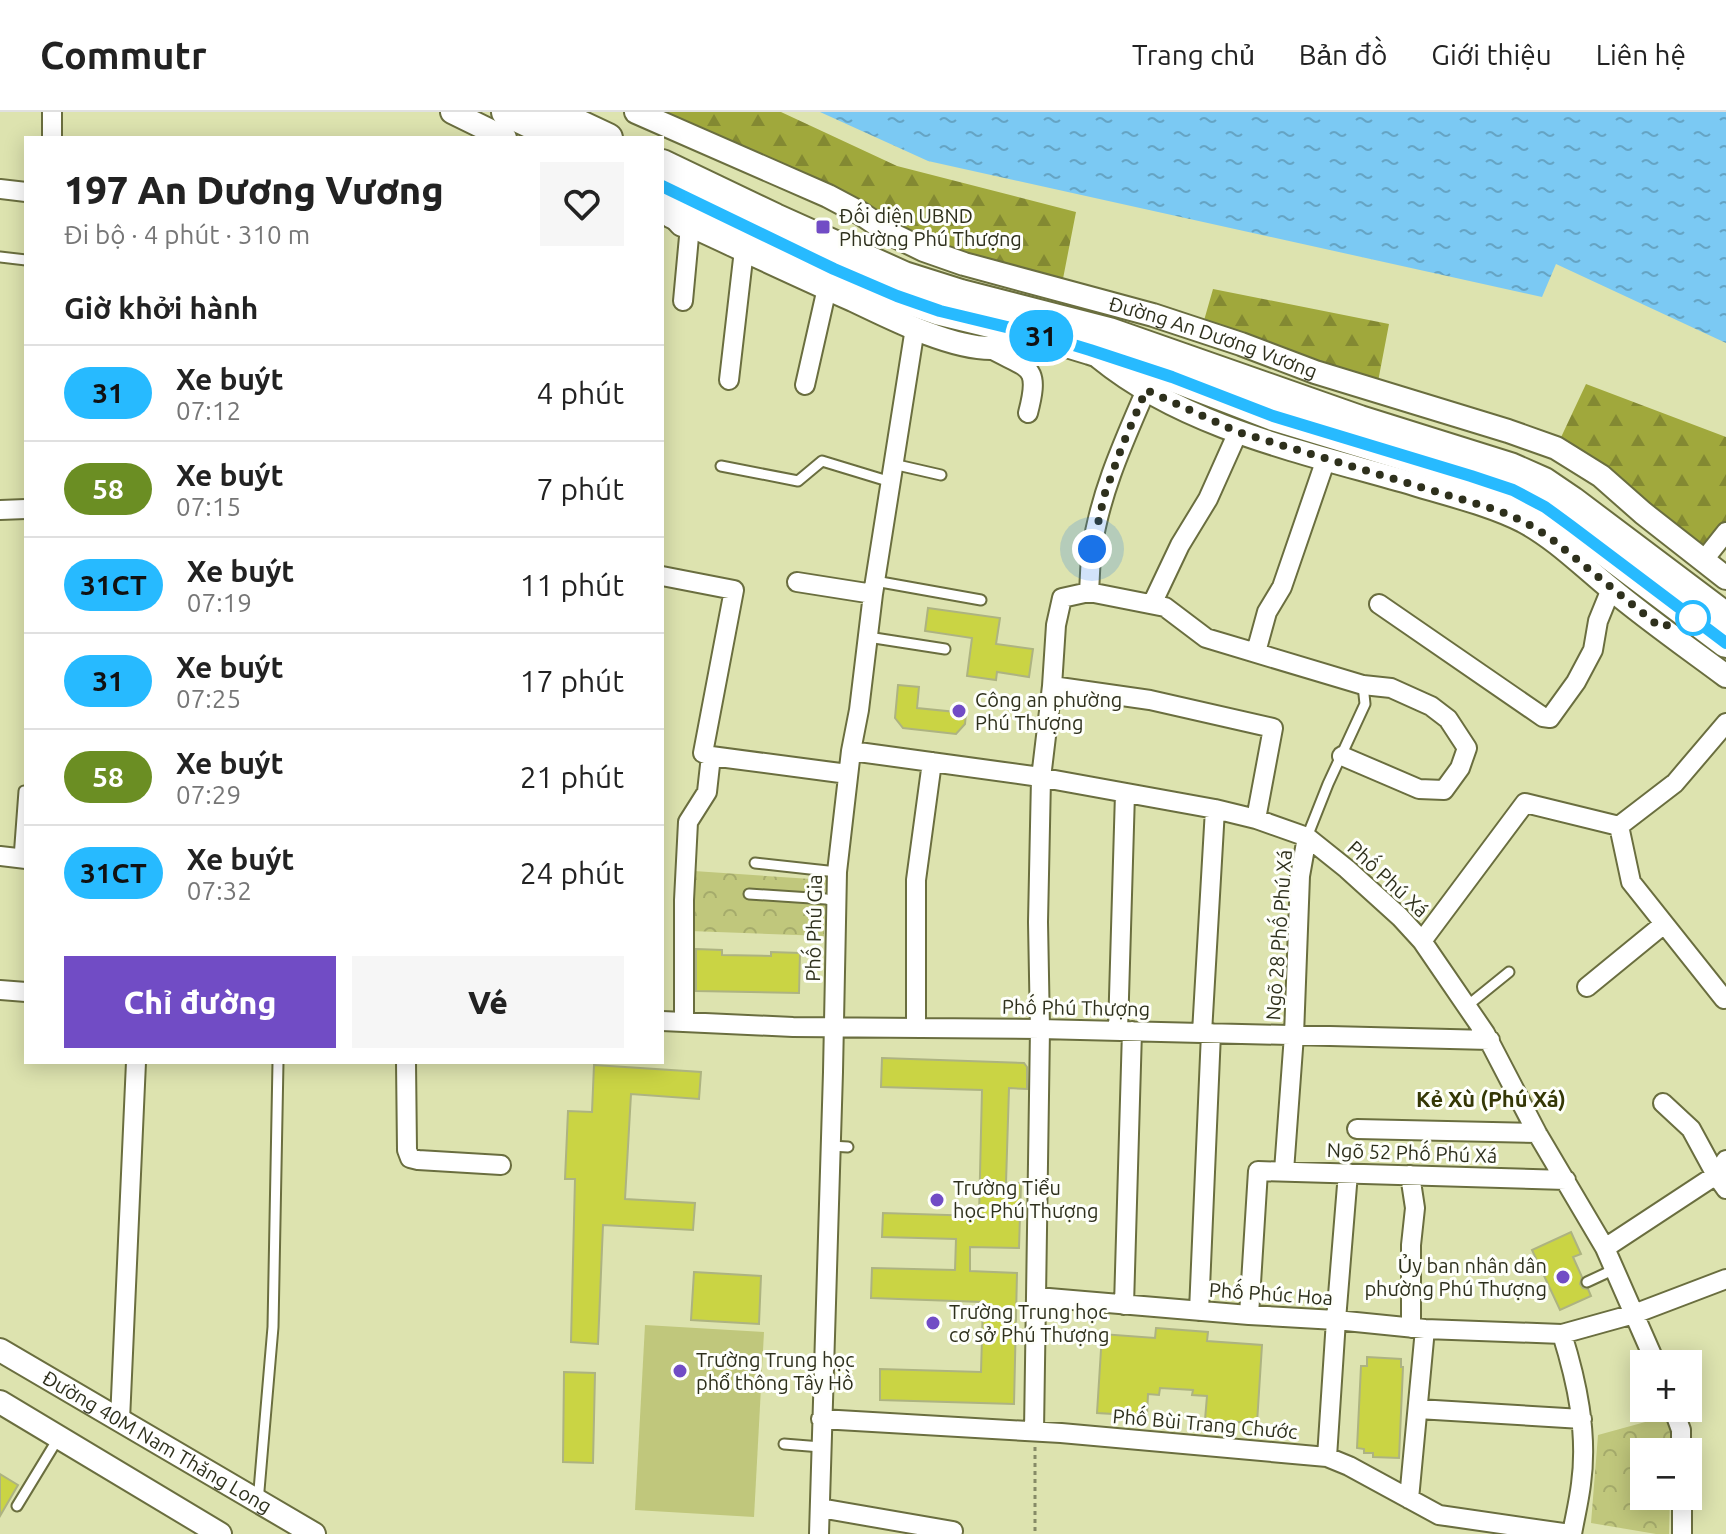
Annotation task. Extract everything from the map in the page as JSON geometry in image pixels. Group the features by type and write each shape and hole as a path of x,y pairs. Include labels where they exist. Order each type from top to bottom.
{"main road":[{"path":"506,112 557,136"},
{"path":"553,112 604,136"},
{"name":"Đường An Dương Vương","path":"664,165 904,276 1109,332 1360,420 1510,467 1544,482 1572,501 1726,617"},
{"path":"664,187 897,296 940,311 1090,350 1172,377 1273,416 1513,490 1545,507 1726,643"}],"street":[{"path":"52,112 52,136"},
{"path":"452,112 501,136"},
{"name":"Đường An Dương Vương","path":"636,112 828,196 924,250 964,264 1153,315 1315,372 1556,448 1601,476 1726,578"},
{"path":"0,189 24,192"},
{"path":"674,216 915,328 958,343 989,348 1019,346 1044,336"},
{"path":"674,216 683,301"},
{"path":"729,380 744,250"},
{"path":"805,385 827,288"},
{"name":"Phố Phú Gia","path":"819,1534 821,1419 839,1146 834,1027 837,872 874,588 915,328"},
{"path":"989,348 1032,373 1034,381 1028,413"},
{"path":"1090,350 1118,373 1146,390 1238,432 1461,498 1523,521 1548,536 1611,589 1726,676"},
{"path":"1089,592 1092,549 1105,493 1146,390"},
{"path":"1152,604 1180,545 1208,499 1238,432"},
{"path":"1256,652 1267,612 1282,587 1326,459"},
{"path":"0,510 24,509"},
{"path":"1703,561 1726,532"},
{"path":"664,576 734,590 703,753 848,774"},
{"path":"797,582 874,588"},
{"path":"1379,604 1543,717 1550,718 1576,682 1593,650 1598,621 1611,589"},
{"path":"1034,1431 1041,778 1056,625 1062,598 1089,592 1165,607 1206,638 1363,685 1391,688 1431,706 1448,719 1467,748 1460,768 1444,790 1419,789 1342,756"},
{"path":"1052,686 1150,700 1273,728 1256,819"},
{"path":"1619,826 1675,783 1726,723"},
{"name":"Phố Phú Xá","path":"851,751 1041,778 1215,809 1307,837 1347,869 1422,941 1490,1040 1537,1133 1605,1248 1651,1350"},
{"path":"684,1022 684,900 688,822 707,792 711,756"},
{"path":"916,1028 916,880 932,762"},
{"path":"1124,1305 1125,793"},
{"path":"1422,941 1525,803 1619,826"},
{"path":"1199,1311 1215,809"},
{"path":"1619,826 1631,882 1724,999"},
{"name":"Ngõ 28 Phố Phú Xá","path":"1284,1171 1294,1035 1300,876 1307,837"},
{"path":"1587,987 1664,924"},
{"path":"0,990 24,992"},
{"name":"Phố Phú Thượng","path":"664,1021 1490,1040"},
{"path":"120,1420 136,1064"},
{"path":"406,1064 407,1150 410,1158 501,1165"},
{"path":"1605,1248 1723,1174 1691,1129 1663,1103"},
{"path":"1357,1129 1537,1133"},
{"name":"Ngõ 52 Phố Phú Xá","path":"1249,1315 1258,1171 1566,1180"},
{"path":"1327,1457 1348,1173"},
{"path":"1409,1499 1418,1409 1418,1328 1411,1245 1415,1208 1410,1175"},
{"name":"Phố Phúc Hoa","path":"1037,1297 1418,1328 1562,1334 1634,1314 1726,1279"},
{"path":"1562,1334 1575,1374 1582,1419 1581,1481 1565,1534"},
{"name":"Đường 40M Nam Thăng Long","path":"0,1350 314,1534"},
{"path":"0,1402 220,1534"},
{"path":"1418,1409 1582,1419"},
{"name":"Phố Bùi Trang Chước","path":"821,1419 1034,1431 1327,1457 1439,1515 1565,1534"},
{"path":"820,1508 953,1531"},
{"path":"1682,1510 1682,1534"},
{"path":"1432,1534 1439,1515"}],"lane":[{"path":"0,257 24,260"},
{"path":"721,466 798,481 822,461 892,473 941,475"},
{"path":"874,588 981,600"},
{"path":"868,637 945,649"},
{"path":"1307,837 1365,704 1363,685"},
{"path":"15,858 24,791"},
{"path":"755,863 837,872"},
{"path":"749,894 836,902"},
{"path":"1467,1006 1509,972"},
{"path":"258,1502 273,1327 278,1064"},
{"path":"1587,1282 1615,1269"},
{"path":"17,1506 59,1437"},
{"path":"784,1444 821,1447"}],"path":[{"path":"1034,1431 1035,1534"}],"green space":[{"path":"642,112 781,112 897,166 1076,212 1061,289 924,250"},
{"path":"1213,289 1389,324 1376,392 1201,331"},
{"path":"1586,384 1726,437 1726,532 1703,561 1556,448"},
{"path":"694,871 826,880 824,936 690,931"},
{"path":"645,1325 764,1332 754,1517 635,1510"},
{"path":"1645,1422 1669,1422 1671,1438 1630,1438 1630,1510 1670,1510 1669,1534 1591,1523 1598,1435"}],"water":[{"path":"820,112 1726,112 1726,343 1556,264 1542,297 928,161"}],"building":[{"path":"928,608 1000,618 996,644 1033,649 1029,677 997,672 996,680 967,676 972,638 925,631"},
{"path":"898,685 919,687 917,708 966,713 965,724 956,734 903,728 895,718"},
{"path":"696,949 722,950 722,955 800,953 799,993 696,991"},
{"path":"882,1058 1024,1063 1027,1067 1027,1089 1009,1088 1006,1183 1021,1183 1019,1248 970,1247 970,1271 1017,1273 1014,1404 880,1400 880,1369 981,1372 983,1302 871,1298 872,1268 955,1270 956,1239 882,1237 883,1213 979,1216 982,1090 881,1087"},
{"path":"594,1065 701,1072 699,1099 631,1094 625,1199 695,1203 693,1230 603,1225 598,1344 571,1342 575,1179 565,1179 568,1111 592,1112"},
{"name":"Ủy ban nhân dân phường Phú Thượng","path":"1571,1232 1581,1254 1573,1257 1582,1277 1580,1284 1588,1289 1591,1296 1560,1310 1532,1250"},
{"path":"694,1272 761,1276 759,1324 691,1320"},
{"path":"1156,1328 1208,1332 1207,1341 1262,1345 1257,1423 1205,1420 1207,1396 1192,1395 1193,1390 1160,1388 1159,1395 1148,1394 1147,1416 1097,1413 1102,1334 1155,1338"},
{"path":"1367,1357 1401,1359 1399,1458 1373,1457 1373,1453 1364,1453 1364,1449 1357,1448 1361,1366 1367,1366"},
{"path":"564,1372 595,1373 593,1463 563,1462"},
{"path":"0,1474 18,1485 0,1516"}],"bus line":[{"name":"31","path":"664,187 897,296 940,311 1090,350 1172,377 1273,416 1513,490 1545,507 1726,643"}],"place":[{"name":"Đối diện UBND Phường Phú Thượng","path":"823,227"},
{"name":"Công an phường Phú Thượng","path":"959,711"},
{"name":"Trường Tiểu học Phú Thượng","path":"937,1200"},
{"name":"Ủy ban nhân dân phường Phú Thượng","path":"1563,1277"},
{"name":"Trường Trung học cơ sở Phú Thượng","path":"933,1323"},
{"name":"Trường Trung học phổ thông Tây Hồ","path":"680,1371"}],"district":[{"name":"Kẻ Xù (Phú Xá)","path":"1491,1099"}],"route":[{"path":"1092,549 1105,493 1146,390 1238,432 1497,510 1548,536 1660,627 1693,618"}]}
